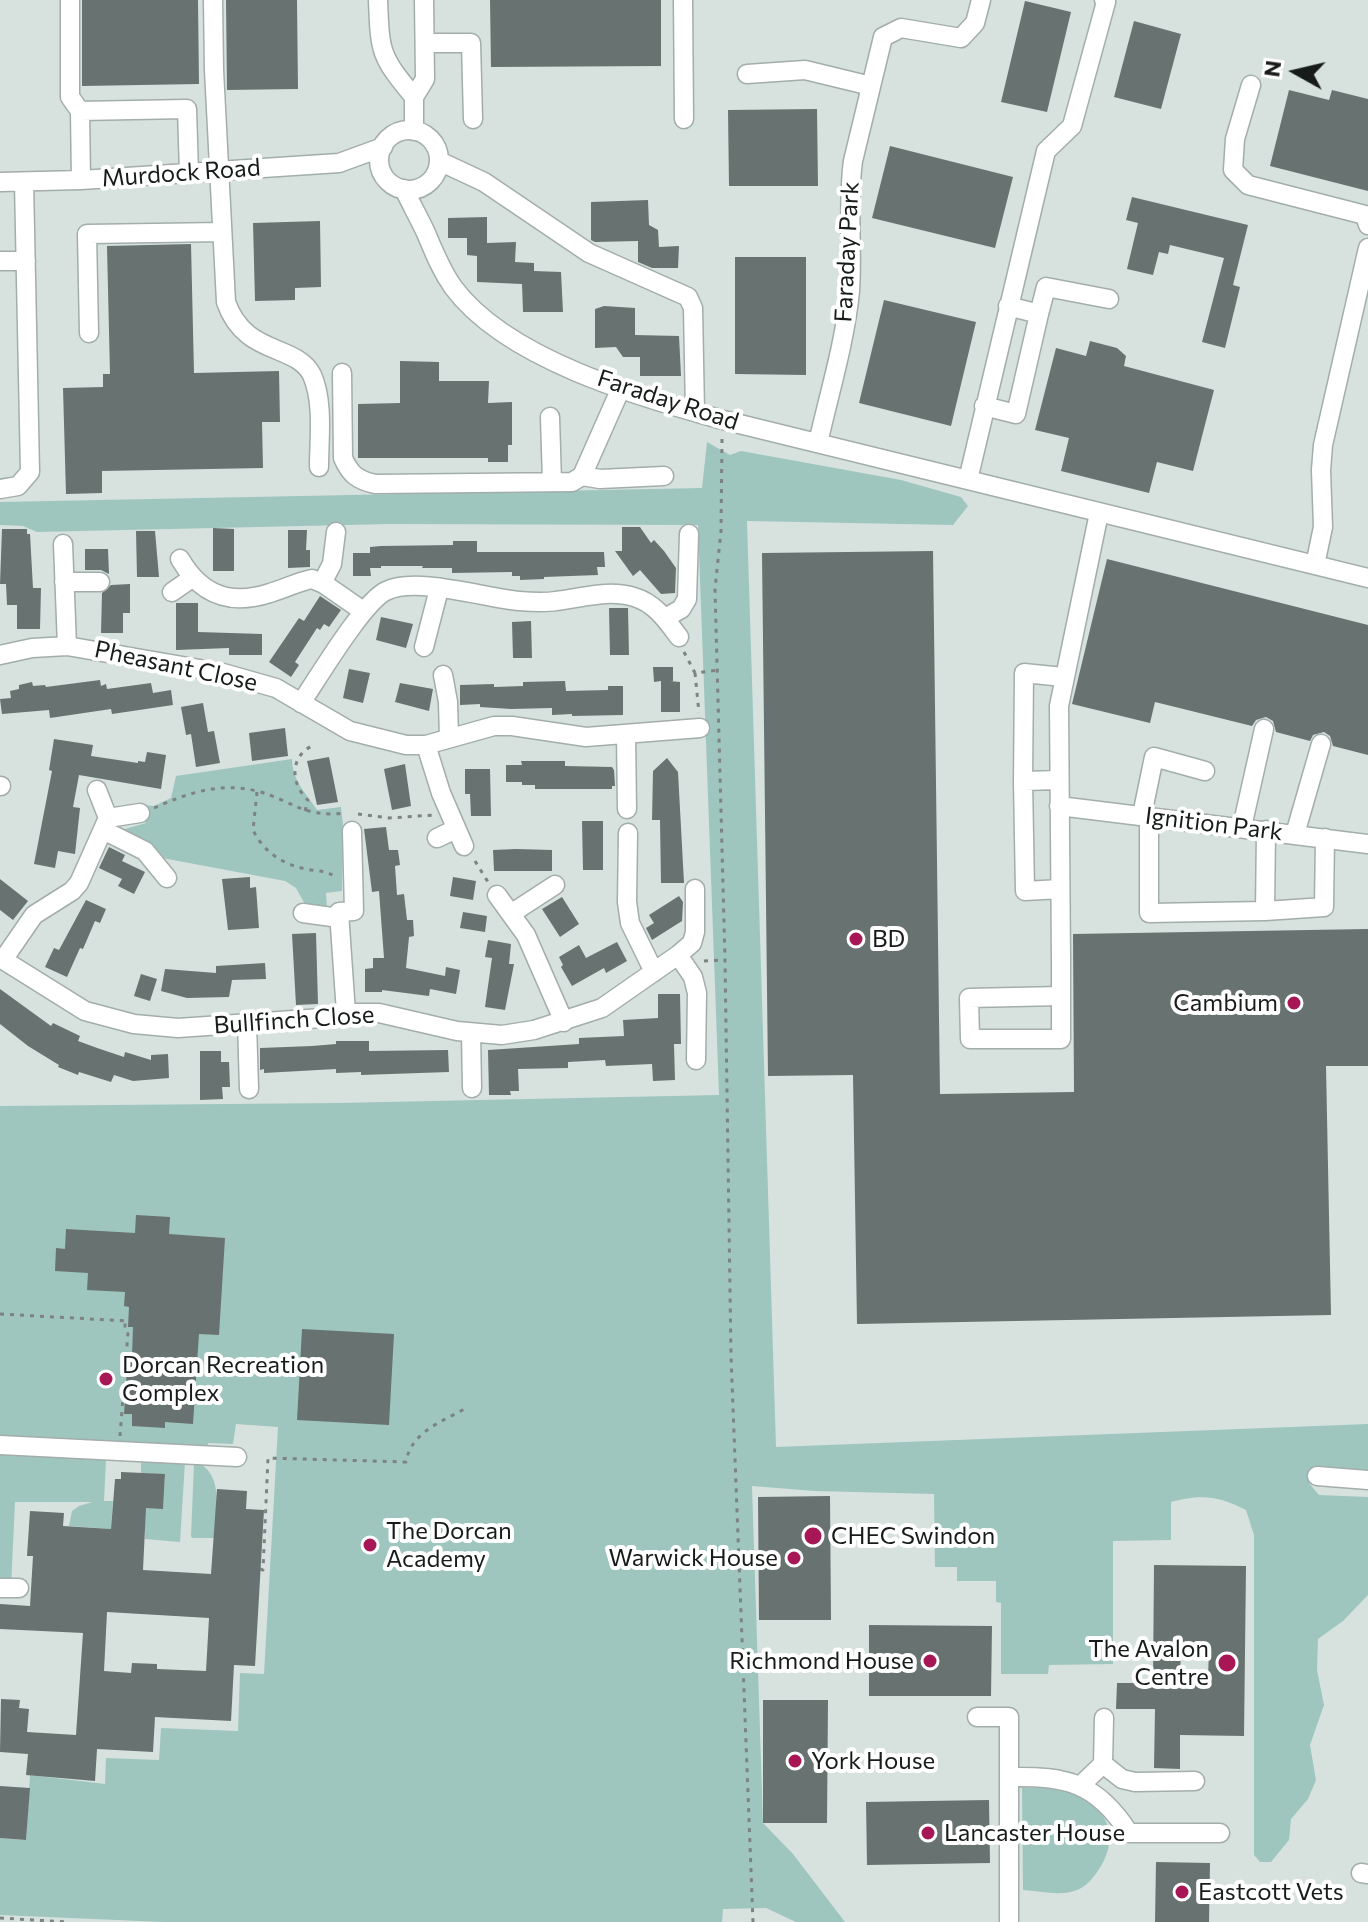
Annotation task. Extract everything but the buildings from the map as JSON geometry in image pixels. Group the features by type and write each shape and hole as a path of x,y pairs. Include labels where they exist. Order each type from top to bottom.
{"street":[{"path":"70,0 70,97 80,111 81,180"},
{"path":"80,111 197,108 204,97 202,0"},
{"path":"213,0 224,292 234,320 255,341 301,362 312,375 319,404 319,467"},
{"path":"378,0 381,51 414,97"},
{"path":"414,131 414,97 425,79 424,0"},
{"path":"683,0 684,119"},
{"name":"Faraday Park","path":"818,443 850,292 850,182 883,37 901,28 961,38 975,23 981,0"},
{"path":"968,480 1046,151 1072,126 1106,2 1104,0"},
{"path":"425,43 471,43 473,119"},
{"path":"747,74 805,70 871,86"},
{"path":"1251,85 1235,139 1233,170 1248,185 1365,215 1368,225"},
{"path":"187,109 189,173"},
{"path":"425,231 425,211 436,170 434,142 414,131 397,133 383,147 380,160 384,176 404,189 420,188 436,170"},
{"name":"Murdock Road","path":"0,182 81,180 339,163 383,147"},
{"name":"Murdock Road","path":"339,163 384,176"},
{"path":"436,170 484,182 589,253 688,297 693,308 695,412"},
{"path":"0,489 18,486 30,472 24,182"},
{"name":"Faraday Road","path":"404,189 440,265 454,288 477,314 498,332 565,366 621,388 723,420 1368,578"},
{"path":"89,333 87,234 222,232"},
{"path":"1315,565 1323,527 1323,445 1368,248"},
{"path":"0,261 26,253"},
{"path":"984,406 1016,414 1046,287 1109,299"},
{"path":"1008,306 1039,314"},
{"path":"996,353 1027,361"},
{"path":"342,373 343,458 349,471 359,481 375,484 572,482 582,476 621,388"},
{"path":"550,417 552,482"},
{"path":"582,476 600,479 664,476"},
{"path":"1061,996 969,998 970,1039 1061,1039 1061,996 1061,961 1059,806 1059,706 1099,513"},
{"path":"322,583 332,564 336,532"},
{"path":"679,637 673,614 689,591 689,534"},
{"name":"Pheasant Close","path":"63,544 67,646"},
{"path":"180,559 192,578 217,595 246,599 308,579 322,583 363,611"},
{"path":"172,592 192,578"},
{"path":"64,582 100,582"},
{"path":"301,703 363,611 382,593 394,587 439,589 532,602 617,593 642,599 673,614"},
{"path":"424,647 439,589"},
{"name":"Pheasant Close","path":"0,655 32,648 67,646 223,673 262,682 335,725 368,738 406,745 426,745 494,726 586,737 700,728"},
{"path":"1060,889 1025,891 1024,673 1063,677"},
{"path":"443,675 448,702 449,738"},
{"path":"1242,827 1264,729"},
{"path":"626,734 627,809"},
{"path":"1295,834 1321,744"},
{"path":"426,745 432,770 464,846"},
{"path":"1205,771 1154,757 1146,816 1149,913 1324,907 1325,838"},
{"path":"1023,781 1059,780"},
{"path":"1,959 34,915 72,891 79,883 106,824 97,790"},
{"name":"Ignition Park","path":"1059,806 1368,844"},
{"path":"106,824 140,813"},
{"path":"437,838 453,821"},
{"path":"106,824 145,851 167,878"},
{"path":"1265,911 1266,830"},
{"path":"346,1013 352,831"},
{"path":"628,833 627,902 630,923 654,972"},
{"path":"512,913 555,885"},
{"path":"695,889 695,932 692,943 678,955 693,977 697,993 696,1060"},
{"path":"497,895 512,913 536,953 564,1022"},
{"path":"303,913 347,915"},
{"name":"Bullfinch Close","path":"1,959 78,1007 118,1021 178,1028 322,1018 346,1013 379,1013 489,1036 519,1033 564,1022 602,1008 678,955"},
{"path":"247,1022 249,1089"},
{"path":"471,1033 472,1088"},
{"path":"0,1445 237,1457"},
{"path":"1317,1476 1368,1480"},
{"path":"0,1588 19,1588"},
{"path":"977,1717 1009,1717 1009,1922"},
{"path":"1081,1785 1103,1764 1104,1718"},
{"path":"1103,1764 1122,1779 1135,1782 1195,1781"},
{"path":"1010,1777 1047,1776 1081,1785 1113,1808 1129,1833 1220,1833"}],"path":[{"path":"723,420 721,531 715,589 731,1356 753,1922"},
{"path":"679,637 686,660 695,673 700,728"},
{"path":"695,673 718,670"},
{"path":"305,811 308,800 298,788 295,768 300,754 312,746"},
{"path":"140,813 203,789 257,792 305,811 333,815 348,813 453,821"},
{"path":"257,792 253,820 257,839 277,858 291,865 328,872 338,882"},
{"path":"464,846 497,895"},
{"path":"0,1314 127,1321 119,1451"},
{"path":"260,1569 263,1570 268,1458 406,1462 413,1442 423,1432 468,1407"},
{"path":"0,1918 67,1922"}],"shaded area":[{"path":"707,442 730,455 741,451 901,480 961,497 968,506 953,525 747,521 776,1447 1368,1424 1368,1471 1314,1471 1309,1483 1319,1495 1368,1497 1368,1595 1343,1621 1318,1639 1317,1670 1324,1705 1310,1745 1316,1780 1308,1799 1291,1819 1289,1840 1271,1862 1260,1862 1254,1855 1254,1535 1246,1510 1210,1498 1171,1502 1171,1540 1113,1541 1113,1664 1049,1665 1048,1674 1001,1674 1001,1603 996,1602 996,1581 957,1581 957,1567 935,1567 934,1494 752,1486 763,1823 793,1854 845,1922 796,1922 766,1908 723,1909 722,1922 163,1922 0,1915 0,1838 26,1840 30,1775 105,1784 106,1758 159,1760 161,1728 238,1731 240,1673 264,1674 278,1427 236,1424 233,1444 208,1443 207,1462 199,1463 212,1478 217,1497 214,1538 191,1536 194,1462 185,1462 180,1542 145,1539 145,1529 138,1529 139,1507 163,1508 165,1475 141,1473 141,1460 106,1460 104,1501 113,1501 111,1529 69,1526 72,1511 92,1502 15,1502 11,1588 0,1588 0,1106 719,1095 698,525 390,524 37,532 23,526 0,525 0,502 702,488"},
{"path":"292,759 297,781 317,810 341,807 342,891 326,893 327,909 306,906 296,888 285,881 157,857 118,831 146,823 142,805 154,806 171,798 176,776"},
{"path":"1022,1788 1072,1792 1101,1813 1109,1832 1107,1854 1096,1874 1082,1887 1062,1893 1023,1890"}],"place":[{"name":"BD","path":"856,939"},
{"name":"Cambium","path":"1294,1003"},
{"name":"Dorcan Recreation Complex","path":"106,1379"},
{"name":"CHEC Swindon","path":"813,1536"},
{"name":"The Dorcan Academy","path":"370,1545"},
{"name":"Warwick House","path":"794,1558"},
{"name":"Richmond House","path":"930,1661"},
{"name":"The Avalon Centre","path":"1227,1663"},
{"name":"York House","path":"795,1761"},
{"name":"Lancaster House","path":"928,1833"},
{"name":"Eastcott Vets","path":"1182,1892"}]}
